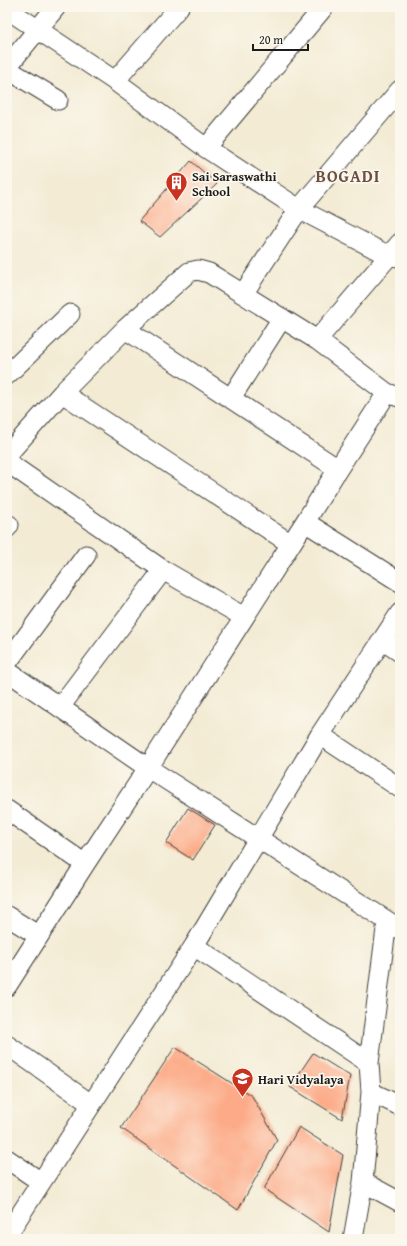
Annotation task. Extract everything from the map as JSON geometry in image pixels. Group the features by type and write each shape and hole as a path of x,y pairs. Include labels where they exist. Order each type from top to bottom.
{"street":[{"path":"56,7 7,68 58,100"},
{"path":"115,81 179,7"},
{"path":"206,148 324,7"},
{"path":"7,9 115,81 206,148 299,209 396,252 317,340"},
{"path":"243,294 299,209 400,90"},
{"path":"7,455 62,393 125,329 189,272 198,270 208,273 317,340 394,395 338,468 148,768 84,864 7,986"},
{"path":"7,375 70,314"},
{"path":"231,398 282,318"},
{"path":"125,329 338,468"},
{"path":"62,393 291,544"},
{"path":"7,462 163,570 244,617"},
{"path":"305,522 400,582"},
{"path":"7,663 86,555"},
{"path":"60,708 163,570"},
{"path":"7,1235 194,946 320,734 400,613"},
{"path":"382,640 400,652"},
{"path":"7,671 148,768 258,840 394,925 369,1063 371,1092 362,1182 353,1239"},
{"path":"320,734 400,788"},
{"path":"7,810 84,864"},
{"path":"7,916 39,936"},
{"path":"194,946 369,1063"},
{"path":"7,1045 91,1104"},
{"path":"371,1092 400,1106"},
{"path":"7,1159 41,1182"},
{"path":"362,1182 400,1202"}],"building":[{"name":"Sai Saraswathi School","path":"191,161 217,184 160,237 139,221"},
{"path":"188,808 215,825 193,860 166,843"},
{"path":"175,1047 252,1096 277,1140 238,1210 121,1128"},
{"path":"313,1053 350,1076 342,1119 290,1087"},
{"path":"299,1127 343,1155 329,1232 264,1189"}],"place":[{"name":"Sai Saraswathi School","path":"176,202"},
{"name":"Hari Vidyalaya","path":"243,1098"}],"district":[{"name":"BOGADI","path":"348,176"}]}
